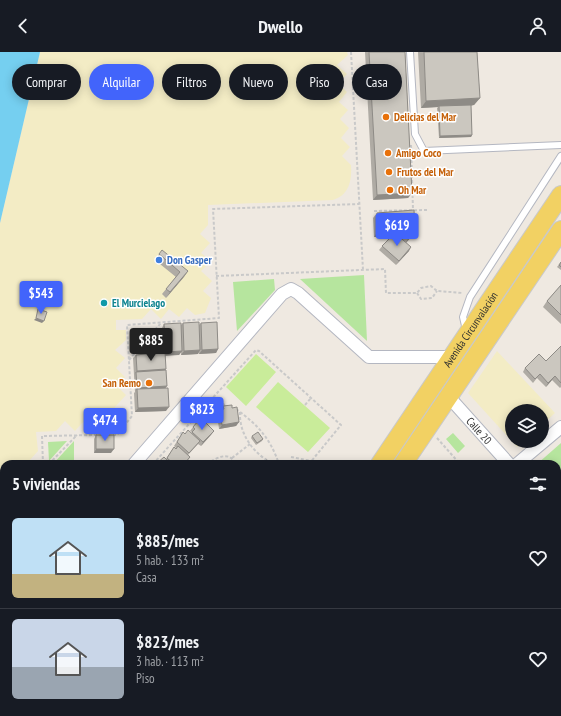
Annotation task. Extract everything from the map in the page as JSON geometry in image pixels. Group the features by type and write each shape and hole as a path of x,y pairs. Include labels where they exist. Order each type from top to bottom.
{"main road":[{"name":"Avenida Circunvalación","path":"383,460 561,195"},
{"name":"Avenida Circunvalación","path":"408,460 449,396 561,230"}],"street":[{"path":"137,460 282,294 291,289 298,293 369,357 453,357"},
{"name":"Calle 20","path":"449,396 505,460"},
{"path":"522,460 561,426"}],"lane":[{"path":"410,52 415,134 424,151 561,145"},
{"path":"468,335 463,317 470,297 561,156"}],"path":[{"path":"351,52 362,270"},
{"path":"110,435 117,435 132,416 127,325 219,318 213,209 359,204"},
{"path":"374,211 427,210"},
{"path":"216,276 385,269 386,293 417,293"},
{"path":"417,293 421,288 431,286 437,292 465,294"},
{"path":"417,293 421,299 432,298 437,292"},
{"path":"129,360 161,323"},
{"path":"157,460 256,350 259,350 341,425 312,460"},
{"path":"305,405 311,398"},
{"path":"207,403 216,401 240,412 266,435 271,443 277,460"},
{"path":"240,412 242,426 250,444 263,457 269,460"},
{"path":"432,434 456,460"},
{"path":"53,460 77,435"},
{"path":"43,460 42,436 103,435"},
{"path":"214,460 222,456 232,458 250,444"},
{"path":"291,457 306,460"}],"green space":[{"path":"364,275 367,341 300,279"},
{"path":"274,279 275,290 237,331 233,282"},
{"path":"153,328 135,349 133,329"},
{"path":"160,330 161,354 137,356"},
{"path":"256,354 276,372 246,406 226,387"},
{"path":"278,382 330,428 308,452 256,407"},
{"path":"453,433 465,446 458,453 446,439"},
{"path":"67,441 50,460 48,442"},
{"path":"74,441 74,460 57,460"},
{"path":"561,443 561,460 542,460"}],"sand":[{"name":"El Murcielago","path":"40,52 347,52 348,55 338,64 296,64 296,100 341,100 339,102 348,110 340,119 349,128 341,138 350,147 342,156 351,165 350,182 343,195 333,200 208,205 208,225 200,234 210,243 201,253 211,261 201,271 212,281 203,291 211,298 205,313 195,315 187,308 179,317 169,309 161,319 151,309 142,319 116,320 116,330 126,330 126,340 115,350 125,358 116,368 125,377 117,386 126,395 94,430 83,422 75,431 65,421 56,431 36,432 38,451 30,460 0,460 0,223 29,100 81,100 81,64 37,64"},
{"name":"El Murcielago","path":"344,89 347,92 344,96"},
{"path":"497,351 547,404 505,404 505,434 468,393"},
{"path":"549,407 555,413 549,419"}],"water":[{"path":"0,52 40,52 37,64 12,64 12,100 29,100 0,223"}],"building":[{"path":"369,52 405,52 412,193 377,195 372,100 402,100 402,64 370,64"},
{"path":"424,52 477,52 480,98 426,101"},
{"path":"471,105 472,135 440,136 439,106"},
{"path":"414,210 415,231 408,239 398,230 378,231 377,213"},
{"path":"395,233 411,247 399,261 382,246"},
{"path":"162,250 188,271 170,292 166,289 180,272 159,254"},
{"path":"561,285 561,315 547,301"},
{"path":"38,309 47,312 44,321 36,318"},
{"path":"199,322 200,350 184,351 183,323"},
{"path":"217,322 218,349 202,350 201,323"},
{"path":"181,323 182,351 166,352 164,324"},
{"path":"561,346 561,383 555,376 548,383 540,374 535,379 525,368 539,354 546,361"},
{"path":"165,352 166,369 137,371 136,355"},
{"name":"San Remo","path":"166,370 167,386 137,388 136,372"},
{"path":"168,388 169,407 138,408 137,389"},
{"path":"232,405 232,408 237,407 239,422 222,425 219,410 224,409 223,406"},
{"path":"203,420 214,431 203,442 192,432 195,429 193,427 198,421 200,423"},
{"path":"188,430 200,441 189,453 177,442 183,432 185,434"},
{"path":"258,432 263,439 257,443 252,436"},
{"path":"96,435 114,435 114,449 96,449"},
{"path":"178,446 190,457 187,460 169,460 167,458 174,447 176,449"}],"place":[{"name":"Delicias del Mar","path":"386,117"},
{"name":"Amigo Coco","path":"388,153"},
{"name":"Frutos del Mar","path":"389,172"},
{"name":"Oh Mar","path":"390,190"},
{"name":"Don Gasper","path":"159,260"},
{"name":"El Murcielago","path":"104,303"},
{"name":"San Remo","path":"149,383"}]}
